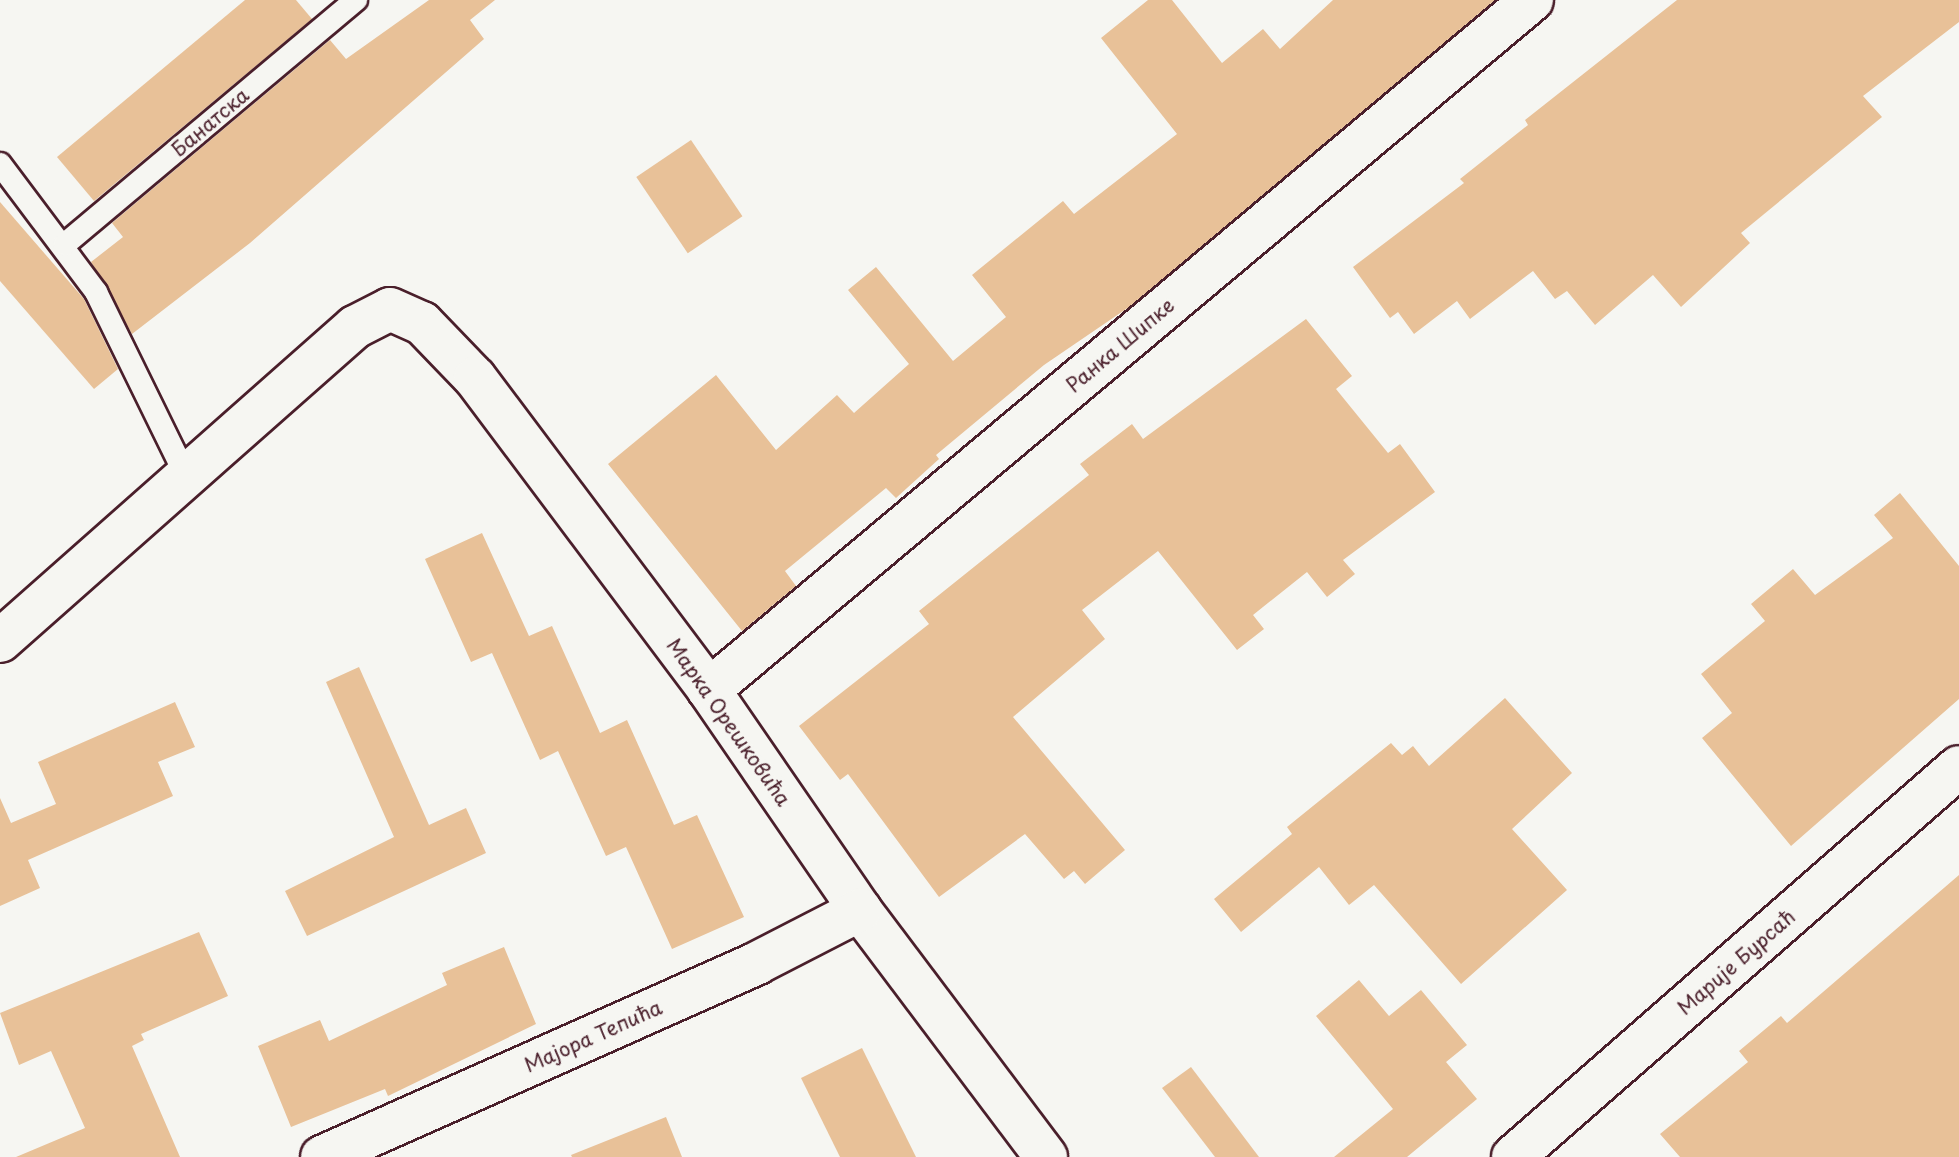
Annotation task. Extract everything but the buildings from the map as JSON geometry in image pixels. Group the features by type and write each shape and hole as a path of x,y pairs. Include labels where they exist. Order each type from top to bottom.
{"street":[{"name":"Ранка Шипке","path":"709,690 1532,0"},
{"name":"Марка Орешковића","path":"186,476 355,327 390,309 422,323 475,378 709,690 860,910 1046,1157"},
{"path":"0,641 186,476"},
{"name":"Марије Бурсаћ","path":"1513,1157 1959,767"},
{"name":"Мајора Тепића","path":"322,1157 757,963 860,910"}],"lane":[{"name":"Банатска","path":"65,244 356,0"},
{"path":"0,164 65,244 129,350 186,476"}]}
